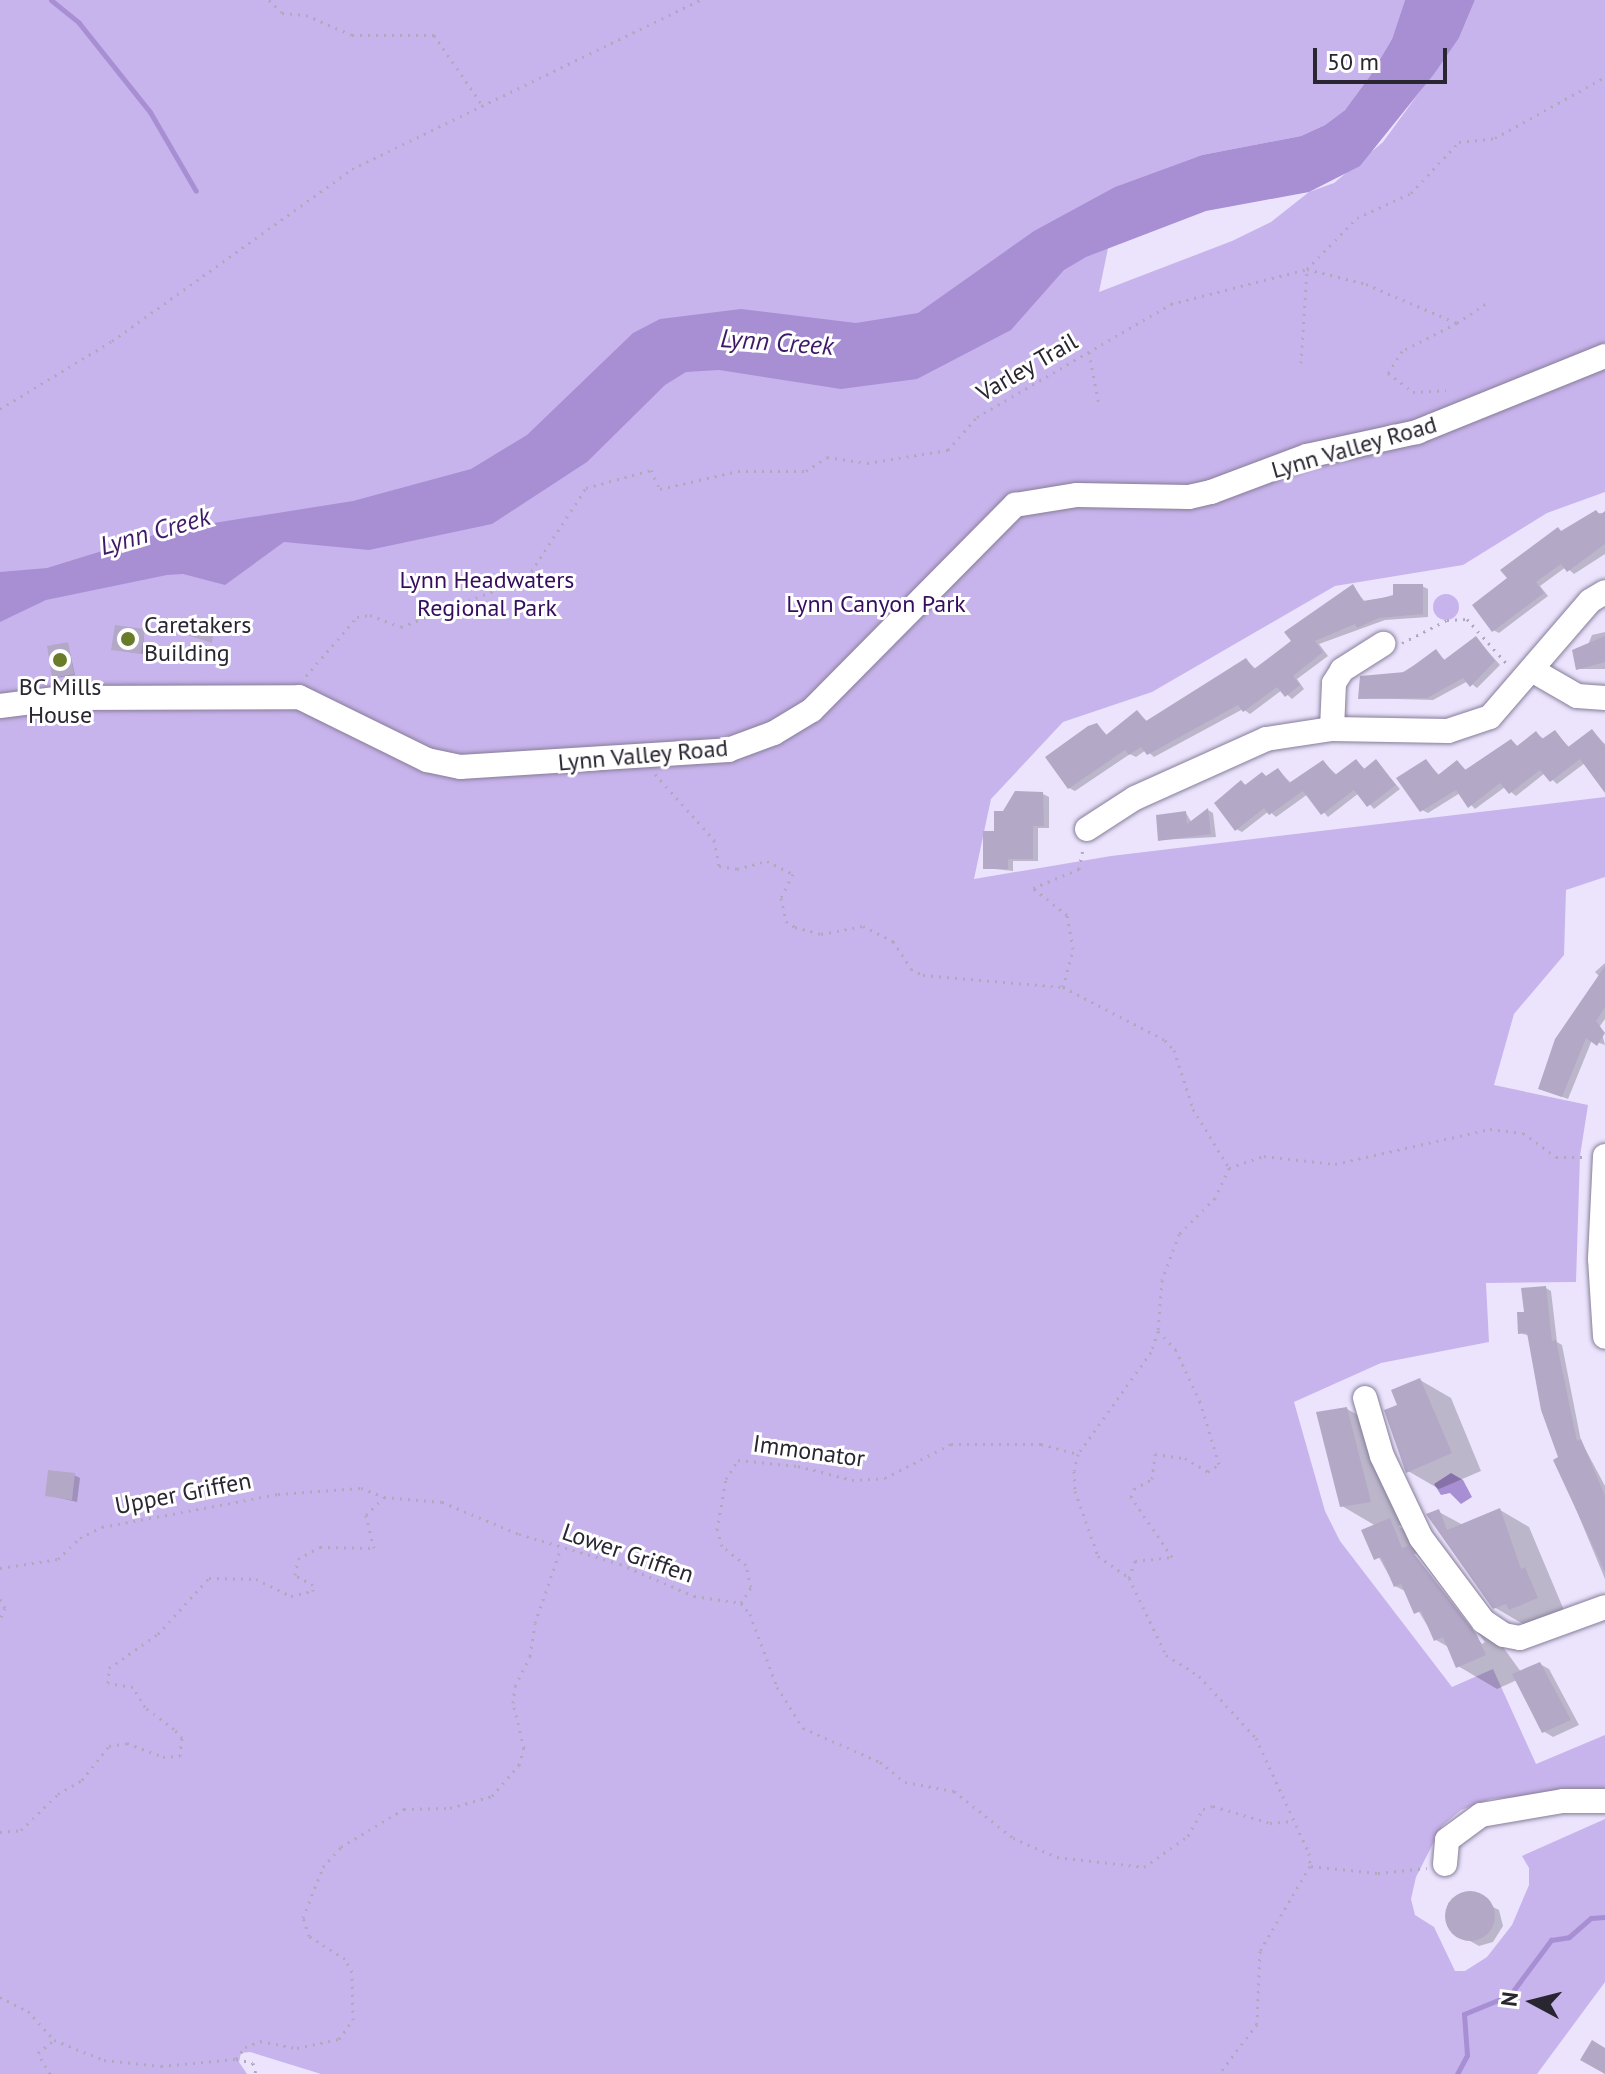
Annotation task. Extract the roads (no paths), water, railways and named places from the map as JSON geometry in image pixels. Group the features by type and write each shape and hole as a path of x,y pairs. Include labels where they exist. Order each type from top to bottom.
{"street":[{"name":"Lynn Valley Road","path":"0,706 63,698 199,700 299,697 442,765 510,766 728,750 795,722 830,693 1015,505 1077,495 1189,497 1211,492 1307,456 1417,432 1605,356"},
{"path":"1087,829 1135,798 1233,750 1297,732 1332,729 1448,731 1490,717 1590,601 1605,592"},
{"path":"1332,729 1334,683 1342,670 1383,644"},
{"path":"1527,675 1577,696 1605,698"},
{"path":"1605,1158 1600,1259 1605,1337"},
{"path":"1365,1398 1382,1456 1421,1538 1483,1621 1504,1635 1520,1638 1605,1607"},
{"path":"1445,1862 1453,1832 1481,1815 1563,1801 1605,1801"}],"water":[{"name":"Lynn Creek","path":"1405,0 1475,0 1459,38 1360,166 1309,192 1206,211 1086,257 1064,270 1011,330 917,379 841,389 719,370 686,372 665,385 587,462 492,524 369,550 284,542 225,585 183,574 167,575 46,600 0,622 0,572 47,568 170,530 353,501 471,469 527,435 633,333 660,319 741,309 856,323 918,313 1034,231 1115,187 1202,155 1301,136 1325,125 1345,110 1370,76 1392,39"},
{"path":"1451,1473 1463,1480 1472,1497 1461,1504 1450,1493 1441,1495 1434,1484"}],"waterway":[{"path":"51,0 79,23 150,112 196,191"},
{"path":"1457,2074 1467,2055 1464,2014 1510,1995 1551,1940 1569,1937 1591,1918 1605,1917"}],"place":[{"name":"Caretakers Building","path":"128,639"},
{"name":"BC Mills House","path":"60,660"}],"park label":[{"name":"Lynn Headwaters Regional Park","path":"487,594"},
{"name":"Lynn Canyon Park","path":"876,604"}]}
